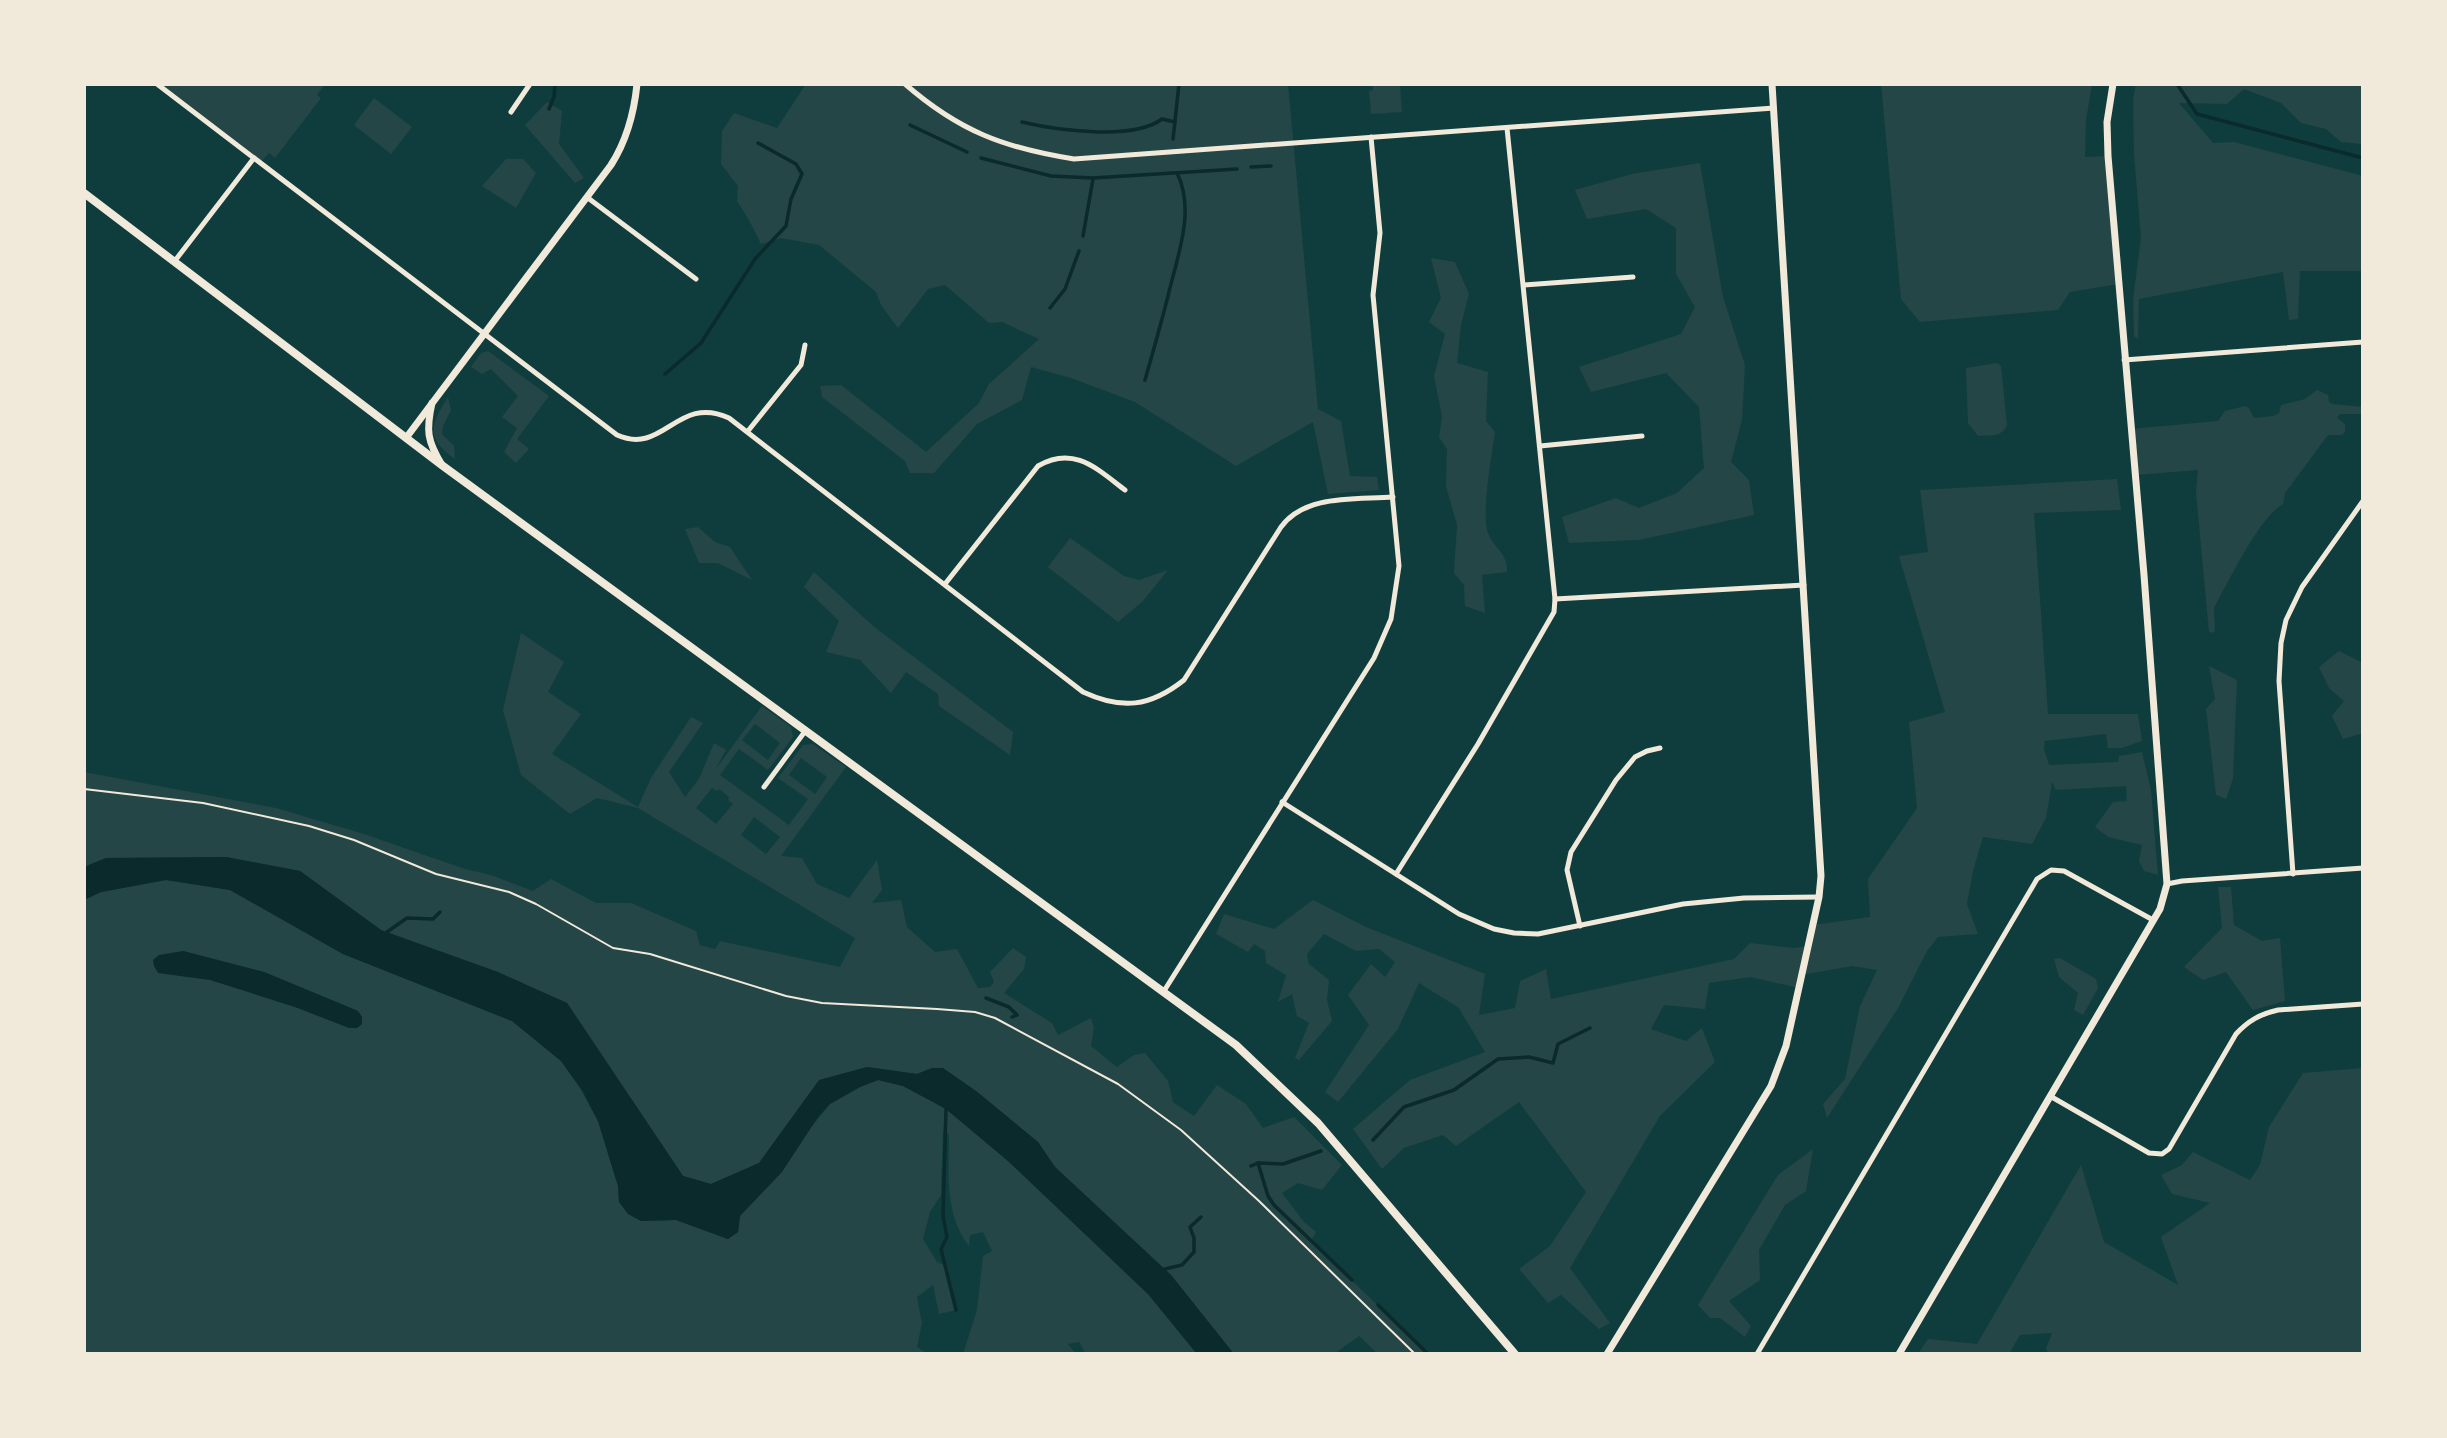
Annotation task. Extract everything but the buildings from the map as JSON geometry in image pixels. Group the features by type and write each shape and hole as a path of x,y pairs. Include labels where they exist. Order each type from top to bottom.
{"main road":[{"path":"84,193 405,438 1236,1045 1318,1123 1516,1354"}],"street":[{"path":"157,84 617,435 626,439 645,440 681,418 699,412 720,414 748,431 1083,692 1115,704 1152,700 1169,692 1184,680 1287,518 1305,506 1316,503 1393,497"},
{"path":"511,112 530,84"},
{"path":"405,438 432,399 588,198 622,148 629,128 637,84"},
{"path":"905,84 946,117 983,136 1013,146 1074,159 1774,108"},
{"path":"1607,1354 1771,1086 1786,1046 1819,897 1821,876 1772,84"},
{"path":"1899,1354 2165,897 2167,884 2144,566 2108,156 2107,122 2113,84"},
{"path":"1396,874 1478,744 1554,612 1555,599 1507,128"},
{"path":"1164,991 1374,658 1391,619 1399,566 1373,295 1380,233 1371,137"},
{"path":"174,262 254,158"},
{"path":"588,198 695,279"},
{"path":"1524,285 1633,277"},
{"path":"2124,360 2363,342"},
{"path":"748,431 801,365 805,345"},
{"path":"432,399 428,434 432,448 443,466"},
{"path":"1540,446 1642,436"},
{"path":"944,584 1038,466 1050,459 1065,457 1080,460 1125,490"},
{"path":"2293,874 2279,681 2281,643 2286,620 2302,587 2363,501"},
{"path":"1555,599 1804,585"},
{"path":"764,787 806,730"},
{"path":"1580,926 1567,870 1571,852 1616,780 1635,757 1660,748"},
{"path":"1282,802 1459,914 1494,929 1514,933 1538,934 1683,904 1744,898 1819,897"},
{"path":"2167,884 2363,868"},
{"path":"1757,1354 2037,879 2051,870 2064,871 2153,920"},
{"path":"2050,1096 2149,1153 2162,1154 2169,1149 2236,1034 2244,1025 2265,1013 2278,1010 2363,1004"}],"path":[{"path":"84,789 203,803 309,826 354,840 436,874 509,892 536,904 613,948 650,954 786,996 822,1003 975,1012 995,1018 1118,1084 1181,1130 1259,1201 1415,1354"}],"shaded area":[{"path":"157,84 325,84 317,95 321,98 275,158 269,153 260,163"},
{"path":"806,84 1288,84 1318,409 1341,421 1350,476 1377,477 1379,490 1328,494 1313,422 1236,466 1135,402 1071,378 1031,367 1022,400 977,424 934,473 910,473 905,461 822,397 820,386 841,385 926,452 979,403 989,384 1039,339 1002,322 989,323 945,285 928,289 898,328 881,305 876,292 819,245 781,238 761,244 737,201 738,186 721,164 722,131 734,113 777,128"},
{"path":"1373,84 1400,84 1402,112 1371,114 1369,91 1373,90"},
{"path":"1881,84 2092,84 2086,120 2085,157 2108,156 2118,284 2070,292 2058,310 1920,322 1901,299"},
{"path":"2136,84 2363,84 2363,144 2341,142 2326,129 2301,123 2281,103 2244,89 2227,104 2179,103 2213,143 2234,142 2363,176 2363,271 2300,271 2298,319 2289,320 2283,272 2139,299 2138,339 2134,336 2133,300 2141,238 2134,154 2133,99"},
{"path":"374,98 412,127 391,154 354,125"},
{"path":"547,102 562,111 559,144 584,178 575,183 525,125"},
{"path":"506,159 523,159 536,173 516,208 482,186"},
{"path":"1700,163 1723,297 1745,365 1742,420 1731,462 1749,480 1754,515 1639,540 1569,543 1562,517 1616,498 1639,508 1677,493 1704,468 1699,407 1666,373 1591,392 1579,367 1681,334 1695,307 1676,274 1676,228 1646,209 1587,219 1575,190 1632,174"},
{"path":"1431,258 1455,262 1469,294 1461,325 1457,363 1488,372 1486,421 1495,432 1486,525 1505,560 1507,572 1482,575 1485,613 1465,606 1464,585 1454,573 1457,525 1446,486 1447,449 1439,437 1442,417 1434,376 1445,334 1429,322 1441,298"},
{"path":"488,351 549,396 517,439 529,449 516,463 504,452 517,428 502,417 518,396 491,369 482,374 471,367 481,353"},
{"path":"1997,363 2001,366 2007,425 1999,434 1978,436 1968,423 1966,368"},
{"path":"2317,390 2328,395 2329,402 2333,404 2363,407 2363,414 2340,414 2337,418 2345,424 2345,432 2342,435 2328,435 2285,493 2283,504 2256,533 2214,608 2215,631 2211,633 2196,492 2198,470 2136,475 2131,429 2218,421 2225,411 2245,406 2254,418 2273,416 2279,413 2281,405 2305,399"},
{"path":"448,397 451,410 442,434 454,446 455,459 439,444 434,431 437,416"},
{"path":"2117,479 2121,510 2034,513 2048,714 2138,714 2142,741 2122,748 2108,748 2106,734 2045,741 2044,749 2049,765 2118,762 2119,756 2142,752 2151,790 2158,875 2144,871 2139,861 2142,845 2108,837 2095,827 2113,802 2127,801 2126,786 2056,790 2052,782 2046,818 2032,844 1983,837 1967,904 1978,934 1938,937 1927,951 1898,1008 1827,1118 1823,1104 1845,1079 1860,1006 1877,970 1852,966 1802,975 1799,988 1750,977 1709,983 1705,1009 1664,1005 1651,1029 1686,1041 1702,1028 1715,1062 1660,1116 1570,1268 1610,1323 1599,1329 1561,1295 1548,1303 1519,1269 1550,1246 1586,1192 1519,1102 1456,1146 1443,1135 1404,1148 1382,1169 1353,1129 1410,1080 1485,1052 1459,1008 1419,983 1398,1029 1338,1102 1325,1092 1369,1025 1348,995 1371,964 1385,977 1395,962 1379,949 1356,951 1324,934 1307,954 1309,964 1329,980 1327,1000 1332,1021 1299,1060 1295,1058 1309,1023 1297,1016 1292,994 1278,1002 1286,975 1266,963 1265,951 1254,944 1248,952 1216,934 1224,914 1274,929 1313,900 1366,927 1485,974 1479,1015 1515,1008 1520,981 1546,969 1551,999 1734,959 1750,943 1794,948 1808,946 1813,925 1870,917 1868,879 1917,808 1909,722 1945,712 1899,556 1928,552 1920,490"},
{"path":"698,527 715,542 730,547 752,580 718,563 699,563 685,529"},
{"path":"1070,538 1124,576 1139,580 1168,570 1143,601 1118,622 1048,567"},
{"path":"814,572 873,626 1013,732 1010,755 939,706 938,694 906,672 891,693 860,660 826,652 839,621 804,587"},
{"path":"521,633 564,662 548,692 581,714 552,754 638,807 651,778 691,717 703,723 669,772 685,797 699,779 714,743 726,750 715,770 762,706 791,727 793,737 768,770 739,749 720,775 789,825 808,799 778,778 803,745 813,744 846,767 781,856 802,858 817,884 849,898 877,860 882,890 872,903 901,900 907,927 935,952 957,949 978,988 990,987 994,982 990,972 1013,948 1026,957 1024,969 1004,993 1052,1023 1058,1035 1091,1018 1094,1028 1091,1046 1117,1067 1134,1055 1145,1053 1168,1081 1173,1102 1194,1116 1217,1085 1246,1104 1263,1128 1294,1117 1342,1165 1322,1190 1298,1183 1282,1193 1304,1222 1316,1232 1311,1241 1428,1354 1378,1354 1359,1336 1334,1354 1234,1354 1171,1275 1055,1167 1038,1142 976,1091 942,1068 932,1068 917,1074 867,1067 820,1080 759,1163 711,1184 683,1176 567,1003 381,930 300,871 226,857 106,858 84,867 84,772 276,808 491,875 533,891 551,879 596,903 631,903 696,931 700,945 715,949 720,941 840,967 855,938 638,808 597,798 570,814 521,775 503,710","holes":["755,724 780,743 768,760 742,740","801,758 827,777 815,794 789,775","712,788 717,791 719,789 733,804 716,824 696,808","754,817 780,837 766,854 741,835"]},
{"path":"2339,651 2363,663 2363,733 2343,739 2332,716 2344,701 2329,688 2319,667"},
{"path":"2209,666 2237,680 2233,779 2226,799 2216,795 2206,709 2215,699"},
{"path":"226,857 300,871 381,930 498,972 567,1003 683,1176 711,1184 759,1163 819,1080 867,1067 917,1074 932,1068 943,1068 976,1091 1038,1142 1055,1167 1171,1275 1234,1354 1197,1354 1148,1294 1008,1161 946,1109 903,1086 878,1080 830,1104 818,1117 782,1172 740,1216 738,1232 728,1239 676,1220 641,1221 628,1214 619,1202 618,1186 598,1121 582,1090 561,1061 512,1021 343,954 230,890 166,880 101,892 84,900 84,867 106,858"},
{"path":"166,880 230,890 343,954 512,1021 561,1061 581,1090 598,1121 618,1186 619,1202 641,1221 676,1220 728,1239 738,1232 740,1216 830,1104 878,1080 903,1086 946,1109 1008,1161 1148,1294 1197,1354 1086,1354 1079,1342 1068,1344 1076,1354 963,1354 977,1310 983,1256 992,1251 983,1232 970,1235 969,1246 955,1220 950,1193 949,1135 943,1130 941,1195 930,1212 923,1239 937,1262 946,1266 956,1310 939,1314 933,1285 917,1297 922,1323 917,1347 928,1354 84,1354 84,900 101,892","holes":["183,951 264,972 358,1011 299,1008 276,1001 211,975"]},
{"path":"2218,887 2231,887 2234,925 2262,941 2280,938 2285,1001 2253,1010 2226,972 2203,980 2184,967 2222,928"},
{"path":"183,951 264,972 358,1011 362,1024 357,1028 349,1028 295,1007 210,980 158,973 153,960 159,955"},
{"path":"2060,958 2096,979 2098,988 2083,1015 2074,1010 2078,993 2059,977 2054,959"},
{"path":"2363,1068 2363,1354 2049,1354 2046,1349 2052,1333 2020,1335 2009,1354 1918,1354 1928,1339 1977,1344 2081,1165 2104,1242 2178,1285 2161,1237 2210,1203 2172,1194 2161,1175 2182,1165 2193,1152 2250,1180 2260,1165 2269,1127 2303,1073"},
{"path":"1813,1149 1806,1191 1785,1205 1759,1250 1760,1280 1729,1301 1751,1326 1745,1337 1720,1318 1710,1318 1698,1305 1778,1175"}],"waterway":[{"path":"549,109 555,84"},
{"path":"1173,139 1179,84"},
{"path":"2177,84 2197,114 2363,158"},
{"path":"1022,122 1094,132 1133,130 1162,119 1175,122"},
{"path":"910,125 967,152"},
{"path":"665,374 701,343 755,259 786,226 791,199 802,174 796,164 758,143"},
{"path":"981,158 1051,176 1093,178 1237,169"},
{"path":"1251,167 1271,166"},
{"path":"1145,380 1183,234 1185,203 1177,173"},
{"path":"1083,236 1093,179"},
{"path":"1050,308 1065,289 1079,251"},
{"path":"387,932 407,918 433,919 440,912"},
{"path":"986,998 1009,1007 1017,1015 1012,1017"},
{"path":"1373,1140 1404,1107 1454,1090 1498,1059 1529,1057 1553,1063 1558,1044 1590,1028"},
{"path":"946,1109 943,1216 947,1237 941,1249 956,1310"},
{"path":"1251,1166 1258,1163 1283,1164 1321,1151"},
{"path":"1258,1163 1268,1196 1274,1205 1352,1280"},
{"path":"1165,1269 1182,1265 1194,1252 1194,1238 1190,1227 1201,1217"},
{"path":"1378,1305 1428,1354"}]}
